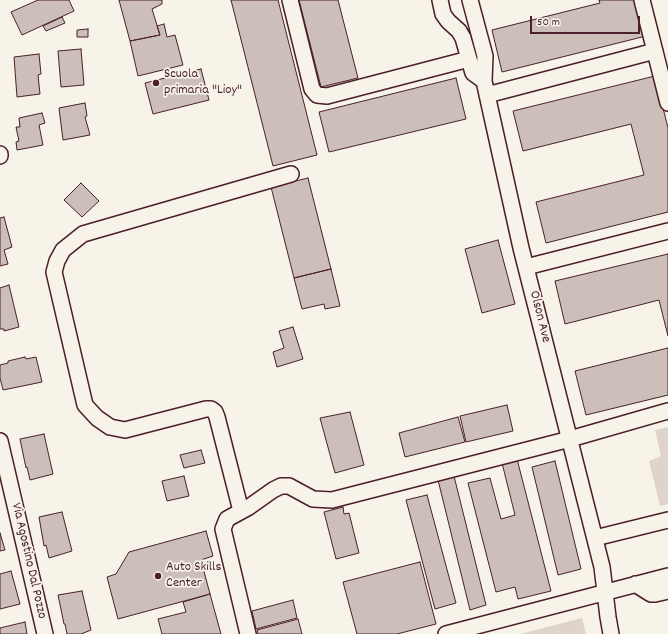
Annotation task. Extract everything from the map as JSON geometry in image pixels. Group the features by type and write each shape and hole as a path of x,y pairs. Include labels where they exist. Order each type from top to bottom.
{"street":[{"path":"290,0 312,89 317,95 327,96 469,59"},
{"path":"440,0 443,14 459,31 473,73 485,88 655,51"},
{"name":"Olson Ave","path":"470,0 485,56 485,88 526,267 602,567 611,634"},
{"path":"642,0 668,103"},
{"path":"241,512 217,417 215,412 211,409 125,430 110,427 97,418 85,405 54,272 57,261 63,250 83,234 291,174"},
{"path":"526,267 668,231"},
{"path":"248,634 223,529 227,519 241,512 280,486 289,486 313,499 332,500 570,439 668,411"},
{"name":"Via Agostino Dal Pozzo","path":"0,441 45,634"},
{"path":"595,538 668,520"},
{"path":"446,634 668,576"},
{"path":"636,584 652,594 668,591"}],"shaded area":[{"path":"668,427 668,504 660,506 649,461 661,456 655,430"},
{"path":"582,618 586,634 520,634"}],"building":[{"path":"38,0 69,0 74,11 22,35 11,12"},
{"path":"119,0 162,0 162,4 152,9 160,35 130,41"},
{"path":"231,0 278,0 317,155 273,166"},
{"path":"299,0 338,0 358,78 321,87"},
{"path":"599,0 637,0 646,36 502,72 492,30 600,3"},
{"path":"62,17 65,23 46,31 43,26"},
{"path":"164,24 167,37 175,35 183,65 138,76 130,41 160,35 157,26"},
{"path":"88,29 88,37 77,37 77,30"},
{"path":"81,49 84,85 61,87 58,51"},
{"path":"39,54 41,74 38,75 40,94 17,97 14,57"},
{"path":"201,69 209,100 153,114 145,83"},
{"path":"655,76 668,128 668,212 546,243 536,202 644,175 631,124 523,151 513,111"},
{"path":"456,78 466,119 329,152 319,112"},
{"path":"85,103 87,116 85,117 90,135 63,140 59,108"},
{"path":"42,113 45,123 39,125 43,145 17,150 16,142 19,141 16,127 20,127 19,118"},
{"path":"308,178 331,269 294,278 271,187"},
{"path":"81,183 99,201 82,217 64,200"},
{"path":"4,217 12,247 4,250 8,264 0,266 0,218"},
{"path":"498,240 515,304 482,313 465,249"},
{"path":"668,254 668,336 659,300 565,324 555,281"},
{"path":"331,269 340,306 325,309 324,304 302,309 294,278"},
{"path":"9,285 19,327 4,331 4,329 0,329 0,288"},
{"path":"293,327 303,359 277,367 273,352 284,348 279,331"},
{"path":"668,348 668,395 586,415 575,371"},
{"path":"25,357 26,359 36,357 42,382 3,390 0,378 0,365 8,363 8,361"},
{"path":"507,405 513,431 466,442 460,416"},
{"path":"350,412 364,465 335,473 320,418"},
{"path":"458,417 465,442 405,457 399,433"},
{"path":"44,434 53,474 30,480 20,439"},
{"path":"201,450 205,463 184,468 180,455"},
{"path":"517,459 551,591 518,599 515,587 496,592 468,483 490,478 501,519 515,515 502,463"},
{"path":"555,461 581,569 558,575 532,467"},
{"path":"184,476 189,496 167,501 162,481"},
{"path":"454,476 486,605 470,610 438,480"},
{"path":"427,495 456,603 435,609 406,500"},
{"path":"343,507 344,514 349,513 359,553 336,559 324,512"},
{"path":"62,512 72,551 49,558 46,545 44,546 39,517"},
{"name":"Auto Skills Center","path":"206,531 213,556 201,560 210,594 118,619 107,577 116,574 129,552"},
{"path":"0,533 5,550 0,551"},
{"path":"420,562 436,624 397,634 357,634 343,582"},
{"path":"11,571 20,604 0,609 0,574"},
{"path":"82,591 91,630 81,634 67,634 58,595"},
{"path":"210,594 221,634 162,634 158,619 186,612 183,602"},
{"path":"293,600 297,618 256,629 252,611"},
{"path":"298,619 302,634 258,634 257,630"},
{"path":"25,622 27,634 0,634 0,628"}],"place":[{"name":"Scuola primaria \"Lioy\"","path":"156,83"},
{"name":"Auto Skills Center","path":"158,576"}]}
